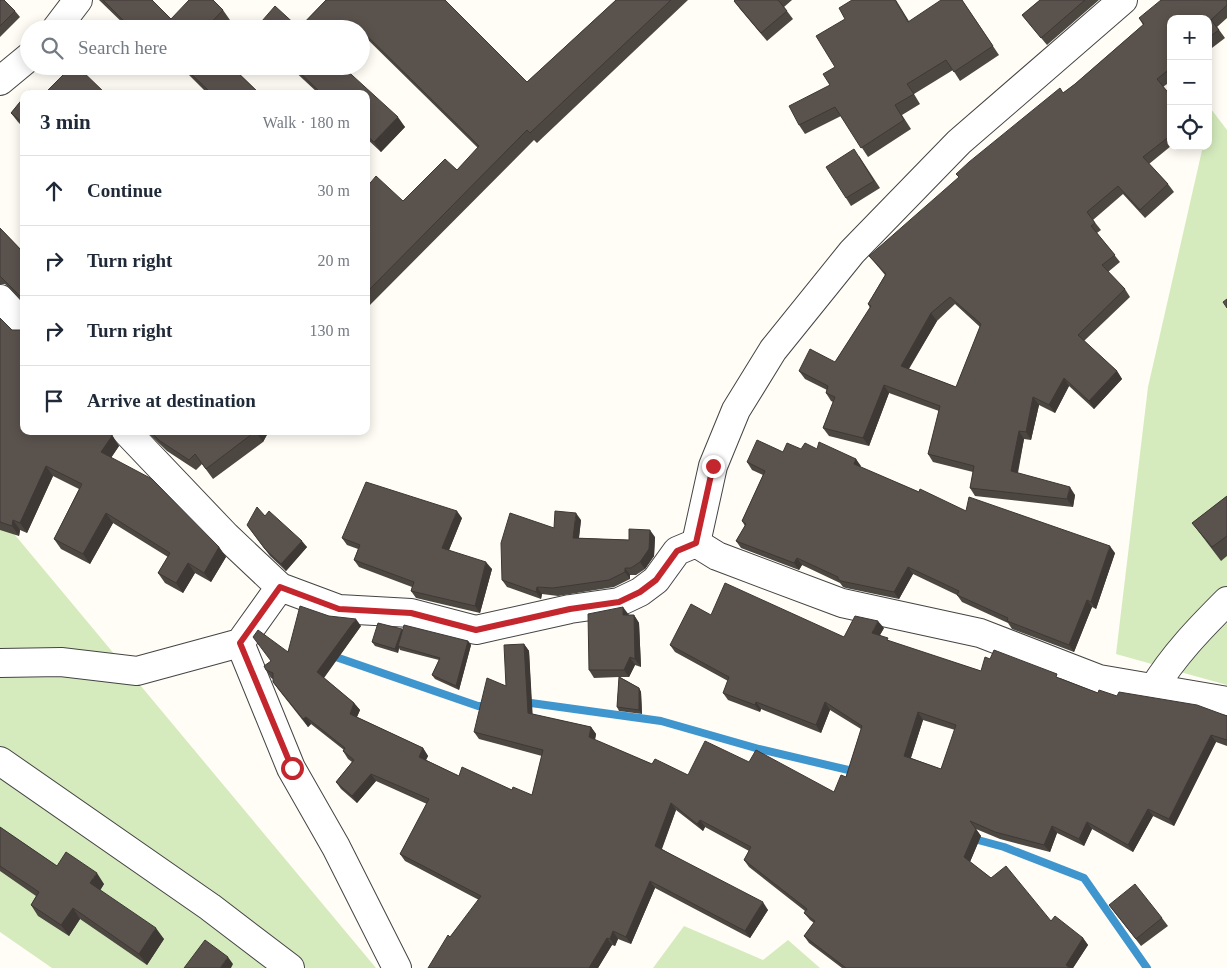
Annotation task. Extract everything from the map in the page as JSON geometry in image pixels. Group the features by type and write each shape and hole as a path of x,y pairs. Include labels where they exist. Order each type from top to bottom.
{"street":[{"path":"696,543 713,466 736,410 773,350 852,252 959,142 1123,0"},
{"path":"62,20 75,2"},
{"path":"0,80 20,64"},
{"path":"0,299 20,321"},
{"path":"130,435 226,536 280,587 339,609 411,613 476,630 570,609 619,602 640,592 656,580 677,551 696,543"},
{"path":"696,543 717,556 842,603 980,634 1099,679 1227,701"},
{"path":"0,663 61,662 137,671 240,643 280,587"},
{"path":"1153,689 1182,647 1227,602"},
{"path":"240,643 292,768 336,847 397,968"},
{"path":"0,761 210,907 290,968"}],"green space":[{"path":"1212,110 1227,130 1227,685 1116,654 1148,387 1202,150 1212,150"},
{"path":"0,517 376,968 52,968 0,932"},
{"path":"684,926 763,960 788,940 820,968 653,968"}],"building":[{"path":"0,0 4,0 15,11 0,26"},
{"path":"103,0 152,0 171,19 189,0 213,0 223,10 214,20 123,20"},
{"path":"326,0 445,0 527,82 616,0 671,0 530,133 527,130 370,289 370,183 376,176 403,201 445,159 457,170 479,146 370,39 370,20 307,20"},
{"path":"735,0 778,0 787,11 761,33"},
{"path":"852,0 895,0 908,22 941,0 962,0 993,46 954,72 946,60 907,84 914,94 895,105 904,120 861,148 835,107 799,125 789,106 830,85 823,74 835,67 816,36 845,19 839,8"},
{"path":"1040,0 1085,0 1041,38 1022,15"},
{"path":"1161,0 1227,0 1227,5 1212,19 1212,15 1167,15 1167,71 1157,79 1167,91 1167,138 1143,157 1168,184 1140,210 1118,186 1087,212 1095,223 1091,226 1115,255 1102,265 1125,289 1078,335 1117,371 1089,401 1064,378 1049,405 1033,397 1026,432 1019,431 1011,471 1070,487 1067,499 970,488 974,466 928,454 940,406 884,385 863,438 823,428 835,397 826,393 828,386 799,371 810,349 835,362 871,306 868,304 886,274 869,256 959,177 956,174 969,162 1060,88 1063,93 1075,84 1144,24 1139,18","holes":["950,297 981,324 956,387 901,366 931,313"]},
{"path":"275,6 290,20 263,20"},
{"path":"1212,21 1219,30 1212,35"},
{"path":"63,75 86,75 102,90 48,90"},
{"path":"192,75 240,75 256,90 208,90"},
{"path":"302,75 352,75 368,90 318,90"},
{"path":"370,92 398,117 374,142 370,138"},
{"path":"20,102 20,121 11,113"},
{"path":"854,149 874,181 846,198 826,167"},
{"path":"0,228 20,249 20,296 0,276"},
{"path":"1227,299 1227,308 1223,302"},
{"path":"0,318 12,330 20,330 20,435 111,435 101,452 152,479 219,547 204,573 188,563 176,583 158,573 170,553 106,513 83,554 54,539 82,484 46,466 20,523 13,520 12,526 0,522"},
{"path":"154,435 251,435 206,469 195,454 189,460"},
{"path":"757,440 783,452 787,443 801,449 805,443 817,449 819,442 856,459 854,464 919,492 920,489 966,511 969,497 1110,546 1091,602 1087,600 1069,645 1007,621 1008,618 957,595 959,591 908,567 894,592 841,581 838,577 797,558 794,563 736,541 746,524 742,521 765,471 747,462"},
{"path":"366,482 457,511 442,548 486,562 475,606 411,591 414,582 354,560 360,545 342,538"},
{"path":"1227,496 1227,536 1212,547 1192,523"},
{"path":"257,507 265,516 269,511 302,541 281,564 265,549 247,525"},
{"path":"555,511 576,513 573,538 629,540 629,529 650,530 649,549 640,562 631,568 625,568 625,572 609,580 553,588 537,587 536,592 502,580 501,543 510,513 554,528"},
{"path":"725,583 844,637 855,616 878,621 872,633 888,638 887,640 981,671 985,657 990,659 994,650 1057,674 1056,677 1098,693 1099,690 1117,696 1119,692 1197,705 1227,716 1227,740 1211,735 1169,819 1148,809 1128,845 1087,822 1079,839 1052,826 1044,845 995,832 970,821 976,829 964,857 991,878 1006,866 1051,921 1055,916 1083,938 1066,965 1070,968 846,968 804,936 815,921 804,913 807,909 744,860 751,847 700,820 697,824 671,803 655,846 763,902 745,931 650,881 626,937 613,931 610,939 607,938 589,968 428,968 448,935 450,937 481,896 400,854 429,799 371,774 352,796 336,782 354,760 343,751 345,748 306,717 303,719 273,682 273,673 266,670 264,666 271,661 253,637 258,630 288,652 300,606 329,616 356,619 317,672 354,703 350,714 423,748 419,757 459,776 462,767 512,790 513,787 532,795 543,750 474,732 487,678 506,686 504,645 524,644 528,713 591,727 589,737 652,764 655,759 688,775 705,741 749,762 756,750 834,792 841,775 846,777 862,726 825,702 816,725 756,702 755,705 723,693 729,677 670,645 691,604 711,615","holes":["918,712 956,725 941,769 904,756"]},
{"path":"623,607 623,615 634,615 635,659 630,657 624,670 589,670 588,614"},
{"path":"378,623 402,629 395,649 372,642"},
{"path":"404,625 468,641 456,686 432,675 440,658 398,646"},
{"path":"619,677 639,688 639,710 617,707"},
{"path":"0,827 57,866 66,852 97,873 90,883 156,928 139,954 73,908 61,925 31,905 39,892 0,866"},
{"path":"1135,884 1162,918 1136,939 1109,905"},
{"path":"205,940 228,957 220,968 184,968"}],"waterway":[{"path":"330,655 478,706 490,706"},
{"path":"522,704 531,703 661,721 759,749 857,772"},
{"path":"971,836 1084,878 1147,968"}],"route":[{"path":"292,768 240,643 280,587 339,609 411,613 476,630 570,609 619,602 640,592 656,580 677,551 696,543 713,466"}]}
